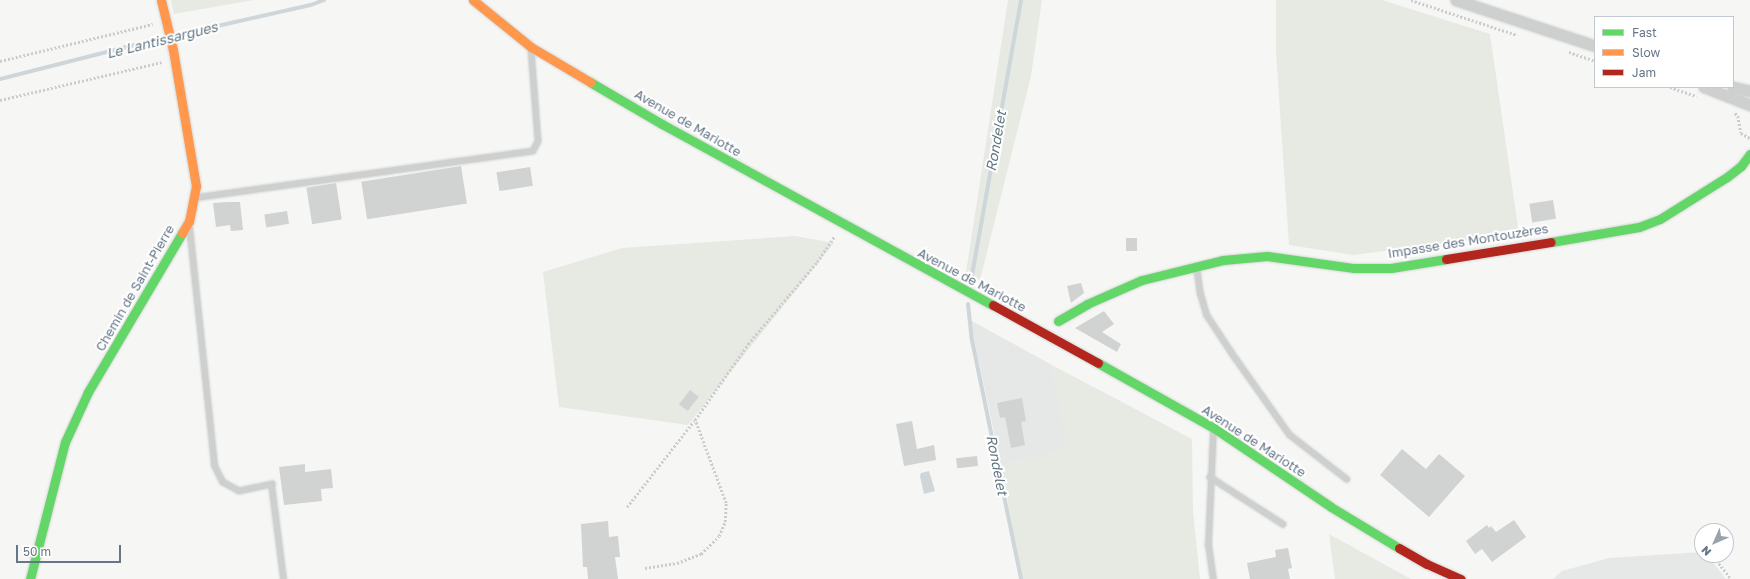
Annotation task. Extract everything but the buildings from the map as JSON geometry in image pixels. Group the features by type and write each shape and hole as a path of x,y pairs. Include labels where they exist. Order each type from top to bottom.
{"street":[{"name":"Chemin de Saint-Pierre","path":"30,579 44,518 68,435 88,392 189,221 196,186 173,50 161,0"},
{"name":"Avenue de Mariotte","path":"473,0 531,47 662,124 841,224 1214,428 1331,507 1427,564 1460,579"},
{"path":"1456,0 1594,46"},
{"path":"1734,87 1750,91"},
{"path":"1707,88 1750,105"},
{"name":"Impasse des Montouzères","path":"1058,321 1087,304 1142,280 1197,264 1267,256 1354,268 1391,268 1639,226 1660,219 1727,177 1741,166 1750,154"}],"lane":[{"path":"193,198 533,151 538,141 531,47"},
{"path":"189,221 215,466 223,482 239,491 272,484 284,579"},
{"path":"1197,264 1201,294 1207,315 1232,353 1290,435 1347,479"},
{"path":"1214,428 1210,477 1209,545 1214,579"},
{"path":"1210,477 1283,524"}],"path":[{"path":"1410,0 1520,36"},
{"path":"0,61 167,24"},
{"path":"1565,51 1594,61"},
{"path":"0,100 174,60"},
{"path":"1673,88 1702,98"},
{"path":"1731,109 1738,116 1741,133 1750,138"},
{"path":"627,506 695,420 748,344 817,262 841,224"},
{"path":"645,568 677,563 700,554 719,536 725,522 726,502 695,420"},
{"path":"1719,563 1732,579"}],"shaded area":[{"path":"171,0 254,0 174,14"},
{"path":"1008,0 1042,0 1031,76 980,280 966,272"},
{"path":"1276,0 1382,0 1490,34 1519,234 1353,255 1289,245 1276,53"},
{"path":"795,236 834,243 688,425 559,407 543,272 622,248"},
{"path":"970,320 1052,365 1067,449 1001,466"},
{"path":"1052,365 1192,439 1193,511 1200,579 1022,579 1001,466 1066,449"},
{"path":"929,471 935,491 924,494 920,476 921,473"},
{"path":"1329,534 1411,579 1335,579"},
{"path":"1694,553 1694,563 1713,563 1726,579 1553,579 1562,571 1609,558"}],"waterway":[{"name":"Le Lantissargues","path":"173,36 311,5 324,0"},
{"name":"Rondelet","path":"971,281 1021,0"},
{"name":"Le Lantissargues","path":"0,79 166,37"},
{"name":"Rondelet","path":"968,304 972,340 1021,579"}],"traffic: fast":[{"path":"590,82 662,124 993,305"},
{"path":"1551,242 1639,227 1660,219 1727,177 1741,166 1750,154"},
{"path":"30,579 65,442 88,392 182,233"},
{"path":"1058,321 1087,304 1142,280 1223,260 1267,256 1354,268 1391,268 1446,259"},
{"path":"1098,363 1214,428 1331,507 1399,548"}],"traffic: slow":[{"path":"161,0 173,50 196,186 189,221 182,233"},
{"path":"473,0 531,47 590,82"}],"traffic: jam":[{"path":"1446,259 1551,242"},
{"path":"993,305 1098,363"},
{"path":"1399,548 1427,564 1461,579"}]}
